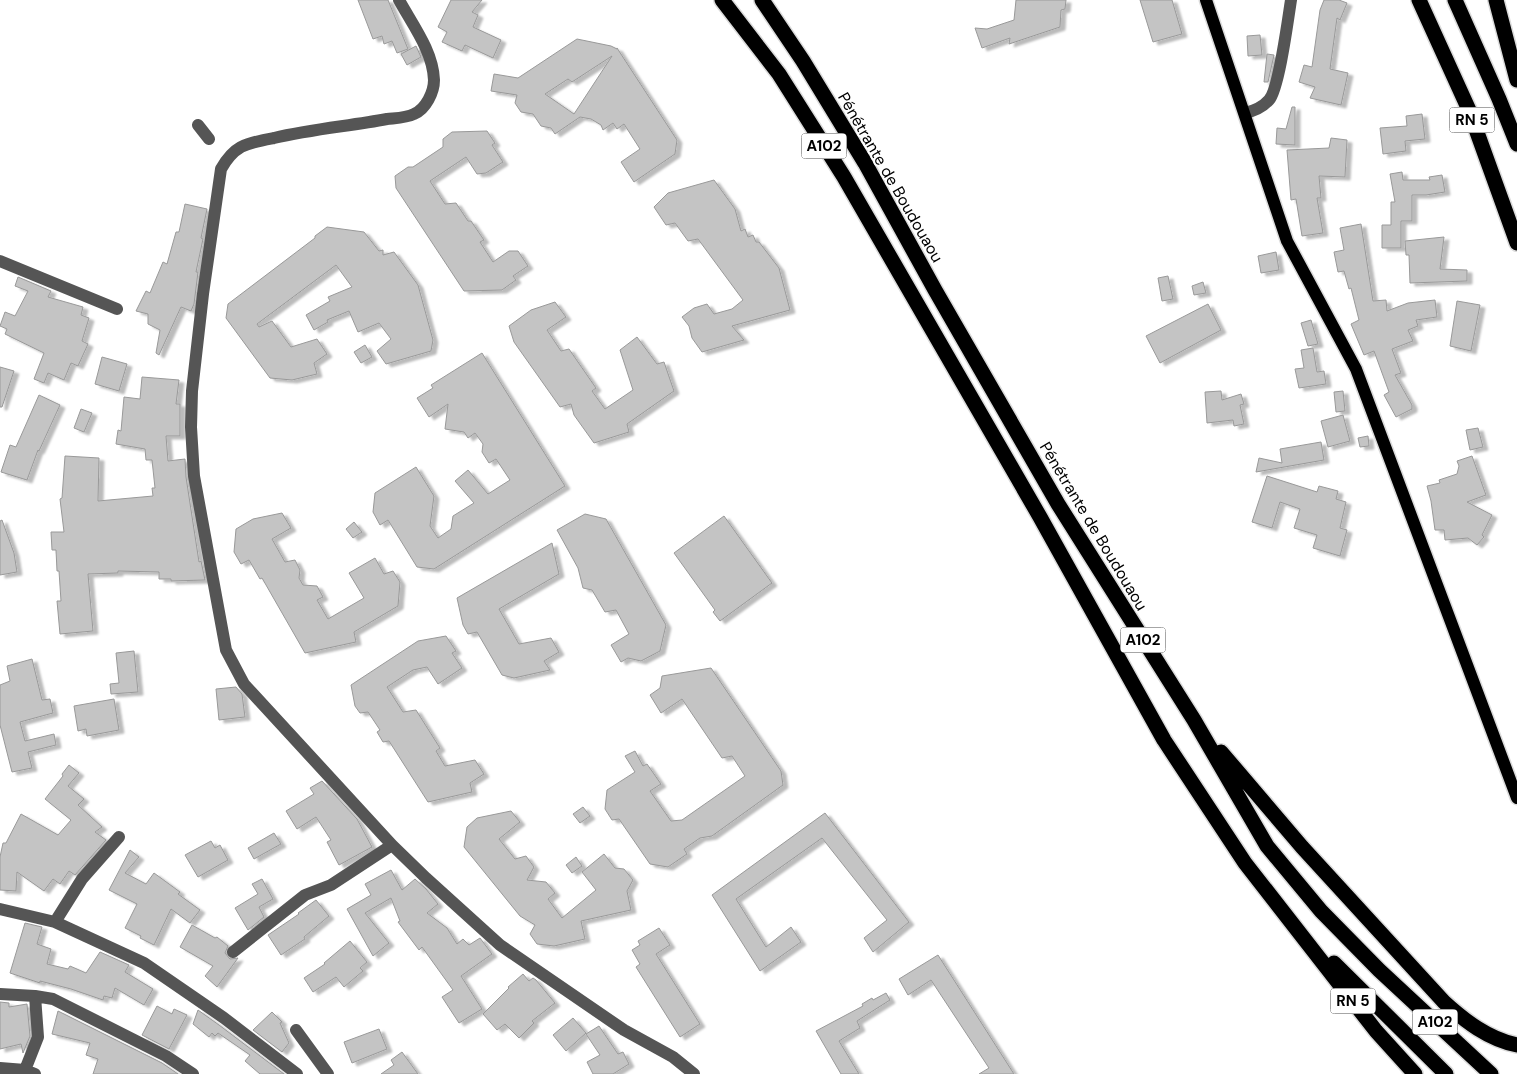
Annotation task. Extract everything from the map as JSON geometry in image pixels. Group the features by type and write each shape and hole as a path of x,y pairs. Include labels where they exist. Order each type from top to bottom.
{"highway":[{"name":"A102","path":"722,0 784,82 844,177 1040,517 1164,740 1245,863 1295,925"},
{"name":"Pénétrante de Boudouaou","path":"762,0 803,61 866,163 935,290 1058,504 1194,720 1267,846 1320,911 1379,970 1491,1074"},
{"name":"RN 5","path":"1419,0 1469,110 1517,243"},
{"name":"RN 5","path":"1454,0 1499,99 1517,144"},
{"path":"1496,0 1517,80"},
{"path":"1194,720 1302,848 1444,1002 1463,1020 1485,1033 1517,1044"},
{"name":"RN 5","path":"1295,925 1376,1031 1415,1074"},
{"path":"1295,925 1446,1074"}],"main road":[{"path":"1206,0 1287,241 1356,369 1517,798"}],"street":[{"path":"398,0 426,49 431,63 434,79 433,87 431,95 421,109 414,114 292,134 249,144 232,153 221,169 196,352 191,427 194,476 226,650 244,684 392,845 426,878 500,945 624,1030 673,1057 694,1074"},
{"path":"1245,112 1257,110 1270,99 1278,76 1291,0"},
{"path":"198,125 209,139"},
{"path":"0,261 117,309"},
{"path":"55,922 82,880 119,837"},
{"path":"233,952 305,895 332,885 392,845"},
{"path":"0,909 55,922 144,963 224,1018 297,1074"},
{"path":"0,994 36,996 53,1000 166,1056 193,1074"},
{"path":"0,1068 30,1072 38,1037 36,996"},
{"path":"296,1030 328,1074"}],"building":[{"path":"358,0 388,0 408,49 397,53 392,41 384,44 382,36 373,39"},
{"path":"451,0 482,0 472,12 478,15 473,27 501,40 493,58 465,45 462,51 442,42 447,32 438,27"},
{"path":"1016,0 1066,0 1065,9 1061,10 1060,27 1009,44 1010,38 982,48 975,28 987,29 1014,20"},
{"path":"1140,0 1172,0 1182,34 1153,42"},
{"path":"1324,0 1339,0 1347,3 1340,20 1337,18 1330,69 1348,73 1341,105 1310,98 1315,87 1299,82 1304,65 1312,67 1320,10"},
{"path":"1260,35 1262,55 1248,56 1247,36"},
{"path":"577,39 617,48 677,140 675,154 634,182 621,162 640,149 624,124 617,129 613,123 603,130 601,125 591,119 580,117 555,134 551,128 541,126 533,114 521,112 515,103 517,95 491,91 494,74 518,78","holes":["612,56 574,114 545,94 568,79 572,82"]},
{"path":"416,46 421,57 407,65 401,54"},
{"path":"1267,54 1274,55 1268,82 1264,82"},
{"path":"1292,107 1295,107 1295,145 1276,144 1277,128 1286,129"},
{"path":"1422,114 1425,139 1405,141 1406,151 1383,154 1380,128 1407,126 1406,116"},
{"path":"487,131 495,143 492,145 503,162 486,173 477,174 466,157 430,181 445,204 456,203 468,221 471,221 484,240 480,242 493,262 509,251 518,251 528,266 513,276 516,280 502,290 464,291 396,188 395,176 408,167 413,167 443,147 443,139 452,132"},
{"path":"1331,138 1347,140 1345,177 1319,176 1321,198 1317,198 1323,233 1302,236 1296,199 1291,200 1287,150 1329,148"},
{"path":"1402,172 1403,180 1430,180 1429,177 1442,175 1445,192 1412,195 1412,221 1401,221 1401,248 1382,248 1382,225 1391,225 1391,202 1395,202 1390,174"},
{"path":"714,180 735,209 741,231 745,229 748,237 753,235 756,242 759,242 779,268 790,310 732,326 744,340 702,352 692,338 689,326 682,317 694,308 707,304 714,314 732,309 743,300 698,239 688,241 675,223 666,225 654,207 668,193"},
{"path":"185,204 207,209 196,272 198,272 194,304 191,311 181,307 159,355 156,353 160,330 148,324 148,314 136,311 146,291 150,293 163,262 167,264 176,232 179,232"},
{"path":"1361,224 1373,301 1386,300 1387,311 1408,303 1435,300 1437,317 1416,320 1418,326 1408,330 1413,341 1392,349 1401,373 1395,375 1412,405 1412,409 1396,417 1384,395 1389,392 1374,351 1364,355 1351,324 1359,320 1351,288 1349,289 1344,271 1338,272 1334,252 1344,250 1340,228"},
{"path":"327,227 364,232 379,251 383,250 383,255 394,252 418,285 433,340 431,351 386,364 377,351 391,339 379,323 358,332 349,311 327,320 328,322 314,330 306,315 330,301 328,297 352,287 336,265 257,324 259,327 272,321 291,347 317,339 327,354 314,363 317,374 292,380 270,378 226,318 228,304"},
{"path":"1444,237 1440,269 1467,270 1467,281 1410,283 1409,255 1406,255 1405,241"},
{"path":"1276,252 1279,270 1261,273 1258,256"},
{"path":"1168,276 1173,299 1162,301 1158,278"},
{"path":"18,277 51,291 48,297 83,307 81,315 89,318 82,341 88,344 78,366 71,363 64,380 48,373 44,383 34,379 44,353 5,334 7,329 0,326 5,312 15,316 28,291 15,286"},
{"path":"1203,282 1206,293 1194,295 1192,286"},
{"path":"1457,301 1480,305 1471,351 1450,346"},
{"path":"555,302 566,317 547,330 561,351 569,349 596,388 592,391 605,409 633,390 620,350 637,337 657,364 664,362 674,391 627,424 629,432 594,443 574,415 571,404 560,407 514,342 509,326 531,310"},
{"path":"1208,304 1221,330 1160,363 1146,336"},
{"path":"1311,320 1318,344 1308,346 1301,323"},
{"path":"365,345 372,357 361,363 354,352"},
{"path":"1313,348 1317,372 1324,371 1326,384 1299,388 1295,369 1304,368 1301,350"},
{"path":"482,353 565,486 434,569 417,567 388,520 380,525 373,512 375,493 416,467 434,496 430,526 438,538 451,529 453,516 474,503 455,481 468,470 488,494 510,480 496,459 489,463 482,452 483,444 475,433 468,438 464,432 445,429 448,404 429,417 417,398 433,388 431,385"},
{"path":"102,357 127,364 119,391 95,384"},
{"path":"0,367 14,371 2,407 0,407"},
{"path":"142,377 179,380 176,404 180,404 180,436 166,436 168,461 185,459 199,562 201,561 205,580 171,581 171,579 159,579 159,572 118,571 118,573 88,574 93,631 60,634 57,601 61,601 59,571 57,571 56,550 52,550 51,532 64,532 60,499 62,498 65,456 99,458 98,501 153,496 152,488 155,488 152,460 146,460 145,449 116,444 118,430 121,431 124,397 140,399"},
{"path":"1221,391 1222,400 1241,394 1244,404 1240,405 1244,424 1234,426 1233,420 1207,423 1205,392"},
{"path":"1343,391 1345,411 1336,412 1334,392"},
{"path":"39,395 60,405 38,450 27,480 1,472 10,445 16,447"},
{"path":"81,409 92,413 84,432 74,428"},
{"path":"1343,415 1350,441 1328,447 1321,421"},
{"path":"1478,428 1483,447 1470,450 1466,430"},
{"path":"1368,436 1369,446 1360,447 1358,438"},
{"path":"1321,442 1324,460 1256,472 1259,458 1282,463 1280,449"},
{"path":"1472,456 1486,495 1467,502 1492,515 1482,535 1484,537 1477,545 1468,538 1445,540 1444,530 1435,530 1427,486 1440,483 1439,480 1457,474 1459,466 1457,461"},
{"path":"1267,476 1317,492 1319,486 1338,491 1336,499 1346,502 1340,528 1347,530 1340,556 1313,548 1317,535 1294,528 1300,509 1280,502 1272,528 1252,522"},
{"path":"282,513 291,528 272,539 285,562 295,560 300,570 299,578 303,585 317,586 323,597 317,600 328,619 364,598 349,573 375,558 384,574 393,571 400,582 398,606 354,632 356,642 305,653 262,578 260,579 249,560 241,564 234,552 236,529 253,519"},
{"path":"585,514 606,519 666,625 660,651 641,661 628,658 621,662 611,645 629,634 616,610 605,612 592,590 583,588 578,568 557,530"},
{"path":"724,516 772,583 720,621 713,612 715,610 674,553"},
{"path":"2,520 14,553 17,572 0,575 0,521"},
{"path":"354,522 362,532 353,538 346,529"},
{"path":"552,543 559,574 499,609 519,644 551,638 559,652 544,661 550,670 514,678 502,675 477,632 468,634 463,625 457,598"},
{"path":"446,636 456,651 452,653 462,668 438,684 427,667 413,670 387,687 403,712 416,710 440,748 436,751 445,766 475,760 484,774 470,783 472,792 428,802 389,741 383,742 377,732 380,730 368,712 360,713 355,706 351,685 418,641"},
{"path":"134,651 138,692 111,694 110,684 119,683 116,653"},
{"path":"32,659 42,700 50,699 53,713 20,722 25,741 54,734 56,745 28,752 32,768 12,772 0,725 0,685 10,681 7,666"},
{"path":"711,668 781,771 783,785 712,836 700,838 684,849 687,854 668,867 650,864 619,819 612,820 605,809 607,790 635,772 625,756 635,751 643,766 647,764 661,784 650,791 671,821 682,820 745,776 732,756 722,758 682,699 661,713 650,695 660,688 662,676"},
{"path":"236,687 242,694 245,717 219,720 216,689"},
{"path":"114,699 119,730 87,736 86,729 78,731 74,706"},
{"path":"69,765 79,773 68,786 84,799 78,805 102,827 95,832 106,840 75,875 69,871 60,884 53,879 44,891 17,872 16,891 0,890 0,857 3,843 6,843 21,814 58,835 71,820 45,799"},
{"path":"322,781 357,819 372,847 339,865 327,842 331,840 316,817 297,829 286,811 314,794 310,788"},
{"path":"583,807 590,816 580,823 573,814"},
{"path":"511,811 520,822 499,839 515,859 526,856 534,867 527,880 546,882 555,893 548,899 562,918 596,890 582,872 604,854 615,868 624,869 633,880 627,891 631,910 581,921 585,939 554,946 537,944 530,934 535,925 520,916 464,847 467,827 477,818"},
{"path":"825,813 909,922 873,952 864,938 887,920 822,838 736,899 766,947 791,927 801,942 760,971 712,895"},
{"path":"274,833 281,844 254,859 248,848"},
{"path":"211,841 215,848 220,845 228,860 198,877 185,855"},
{"path":"130,850 139,857 125,873 146,884 154,873 200,910 190,923 171,909 154,945 125,928 137,904 109,890"},
{"path":"576,857 582,866 572,873 566,865"},
{"path":"391,870 402,890 415,879 426,889 438,904 427,913 447,928 457,944 463,939 469,945 480,938 492,954 461,976 482,1009 459,1023 442,997 453,990 422,947 419,950 398,922 400,921 391,898 365,913 389,943 373,956 347,909 371,895 365,884"},
{"path":"262,879 273,899 259,907 264,917 248,930 235,908 258,894 252,884"},
{"path":"316,900 329,916 304,937 305,939 281,955 268,935"},
{"path":"25,923 42,927 37,944 51,949 47,964 68,969 70,966 86,973 100,952 129,965 125,972 153,989 144,1005 115,988 112,998 104,996 103,1000 71,989 40,981 40,983 10,973"},
{"path":"192,925 215,938 217,937 228,946 225,953 230,959 238,958 217,987 205,976 213,966 180,947"},
{"path":"659,928 670,945 656,954 700,1024 680,1037 636,967 640,964 632,950 640,945 638,941"},
{"path":"350,941 367,962 360,968 363,971 344,987 336,977 313,992 304,978 325,964"},
{"path":"938,955 1014,1074 979,1074 989,1068 931,980 908,995 899,979"},
{"path":"523,974 529,981 533,978 536,980 555,1003 532,1021 534,1023 519,1038 505,1024 497,1030 483,1014"},
{"path":"886,993 890,1000 857,1021 860,1028 839,1041 859,1074 841,1074 816,1031 863,1006 862,1004 872,998 873,1000"},
{"path":"0,1002 9,1003 9,1007 27,1004 30,1036 23,1053 21,1044 0,1049"},
{"path":"157,1006 172,1014 174,1009 187,1015 169,1049 142,1035"},
{"path":"198,1010 284,1074 260,1074 245,1061 250,1055 218,1033 215,1036 212,1033 209,1037 193,1024"},
{"path":"58,1011 162,1063 178,1074 93,1074 98,1059 86,1055 90,1043 52,1034"},
{"path":"272,1012 282,1022 280,1023 289,1043 282,1052 253,1030"},
{"path":"573,1018 586,1033 566,1051 553,1035"},
{"path":"599,1026 618,1054 623,1052 629,1064 613,1074 593,1074 587,1062 600,1055 586,1034"},
{"path":"379,1029 387,1049 352,1063 344,1042"},
{"path":"402,1052 418,1074 381,1074 394,1065 391,1060"}]}
